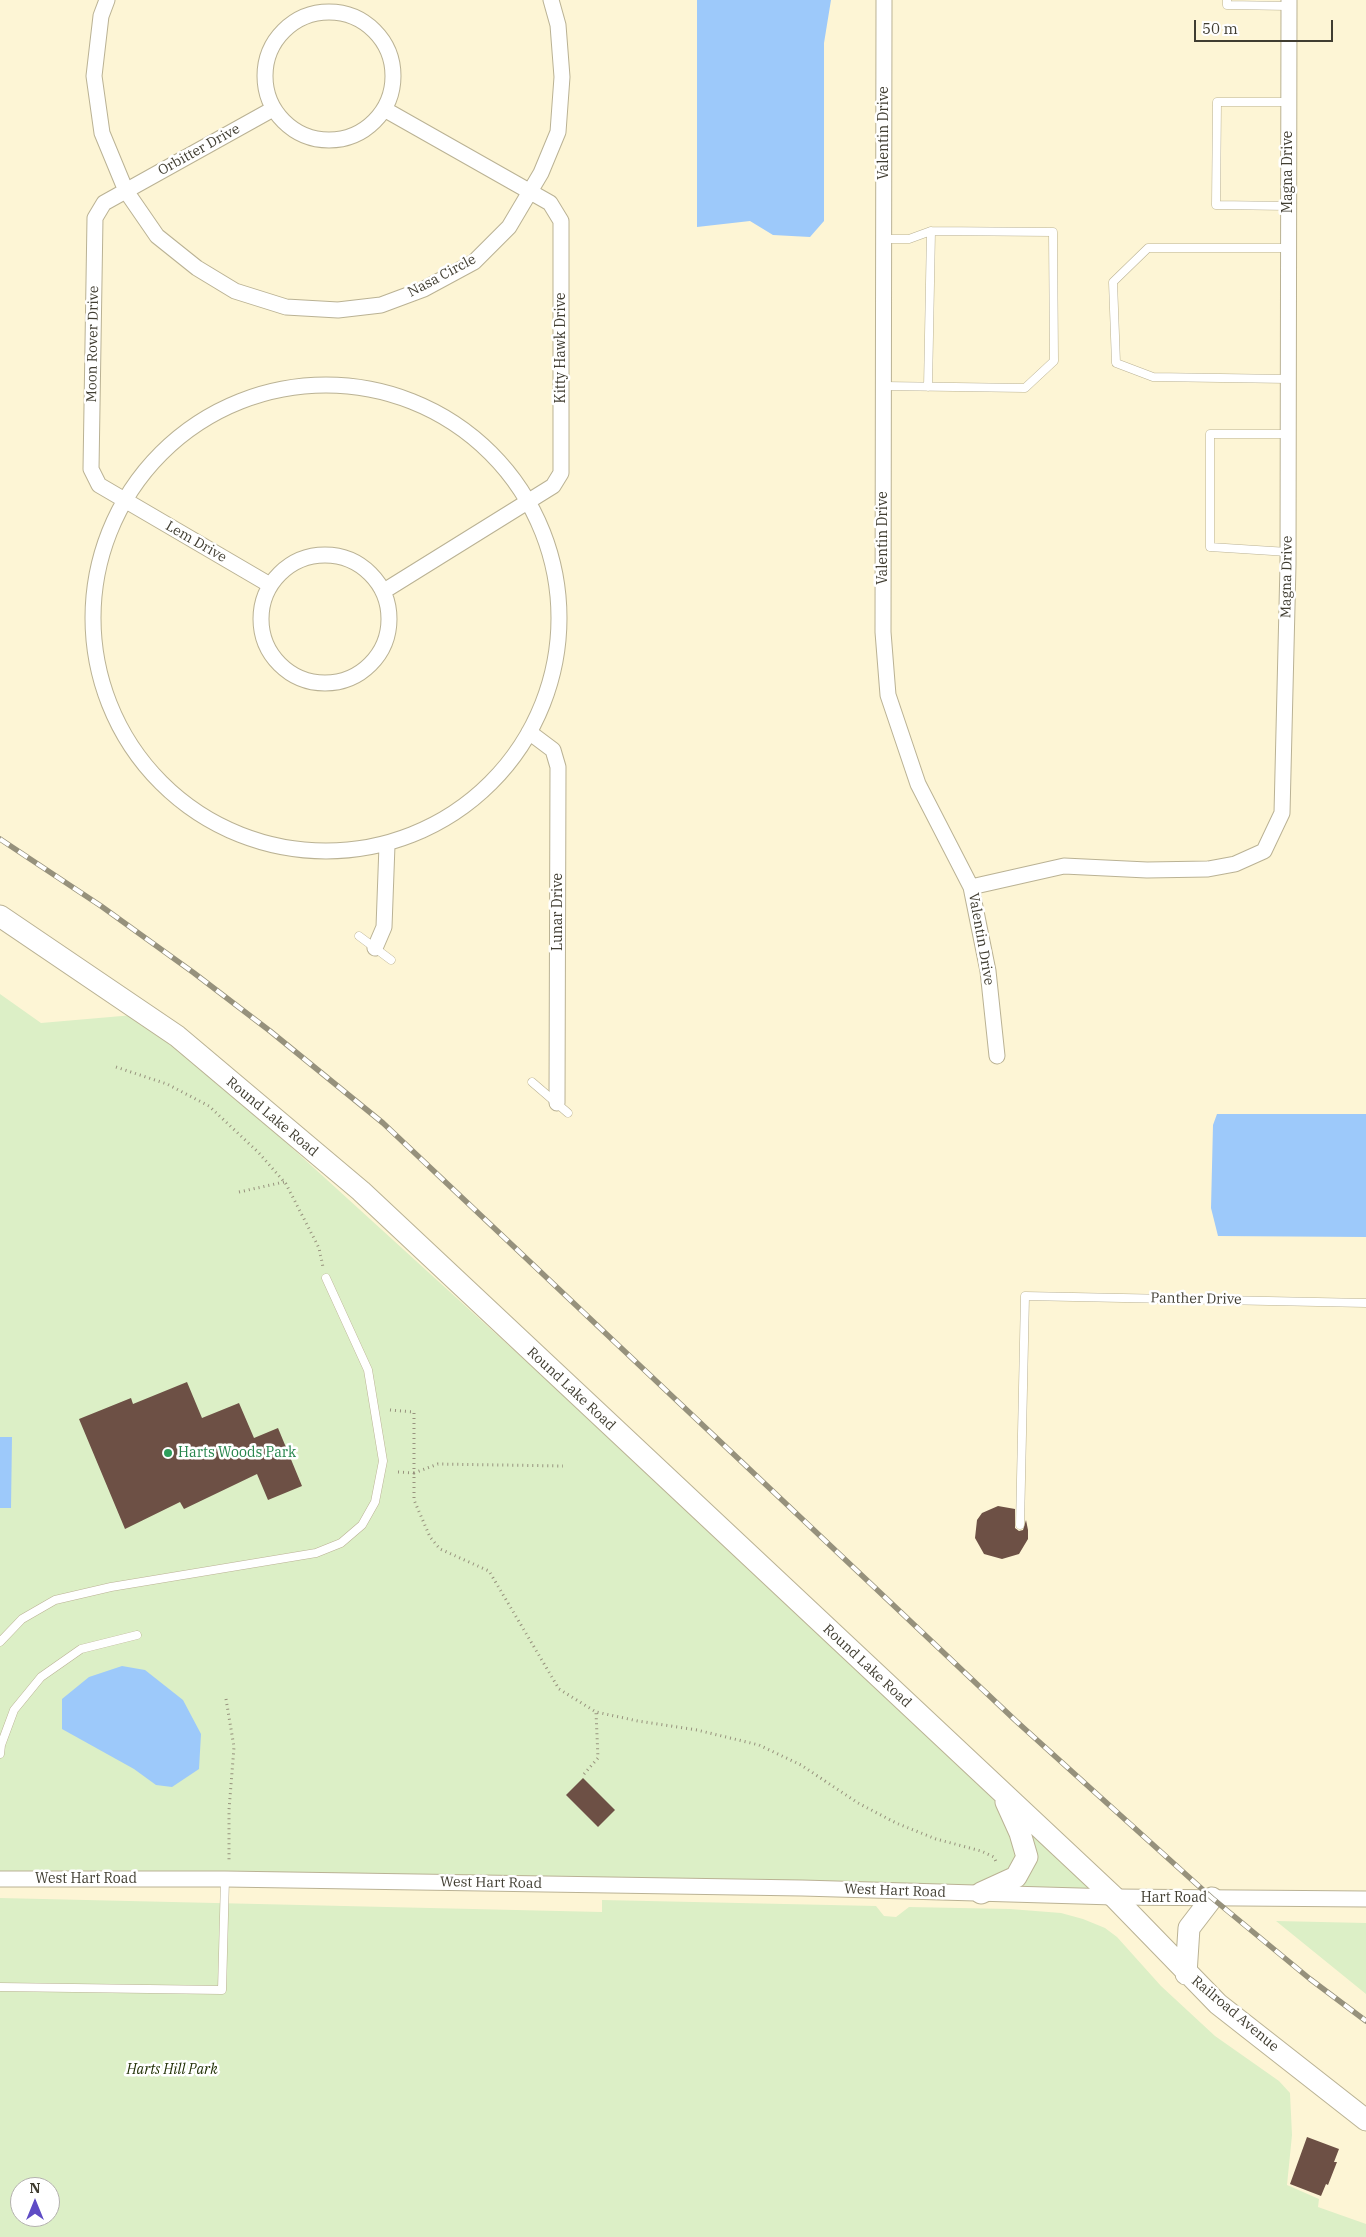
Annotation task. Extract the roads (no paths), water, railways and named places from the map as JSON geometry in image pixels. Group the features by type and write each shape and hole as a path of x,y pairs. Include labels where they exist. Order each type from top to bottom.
{"main road":[{"name":"Round Lake Road","path":"0,916 177,1036 361,1191 1114,1897"},
{"path":"981,1893 1016,1877 1027,1857 1020,1833 1002,1792"},
{"name":"Railroad Avenue","path":"1114,1897 1186,1974 1218,2004 1366,2120"},
{"path":"1186,1974 1189,1928 1212,1898"}],"street":[{"name":"Nasa Circle","path":"107,0 101,16 94,76 102,133 126,191 157,236 197,268 236,291 286,307 338,310 381,305 424,290 474,262 508,226 541,173 558,132 562,77 558,25 550,0"},
{"name":"Valentin Drive","path":"884,0 883,632 888,695 918,784 971,887 988,971 997,1056"},
{"name":"Magna Drive","path":"971,887 1064,866 1147,870 1208,870 1235,864 1264,851 1282,813 1288,552 1288,3"},
{"path":"318,13 339,13 359,20 375,32 387,49 393,69 392,90 384,109 370,126 351,137 329,141 307,137 288,126 273,109 266,90 265,69 270,49 282,32 299,20 318,13"},
{"name":"Orbitter Drive","path":"126,191 273,109"},
{"path":"384,109 530,192"},
{"name":"Moon Rover Drive","path":"121,498 99,485 91,469 95,218 104,203 126,191"},
{"name":"Kitty Hawk Drive","path":"527,502 553,486 561,474 561,221 550,203 530,192"},
{"path":"338,387 390,393 433,410 474,436 511,476 527,502 545,538 558,598 556,659 539,716 512,760 478,796 433,826 387,845 340,851 294,849 243,836 206,818 166,787 125,735 101,685 93,632 95,582 107,532 121,498 163,450 199,421 240,401 284,389 338,387"},
{"name":"Lem Drive","path":"121,498 270,585"},
{"path":"384,591 527,502"},
{"path":"319,555 338,556 357,563 373,575 384,591 390,612 388,634 379,655 364,671 344,681 322,683 300,678 282,666 268,649 261,628 262,606 270,585 283,570 300,560 319,555"},
{"name":"Lunar Drive","path":"529,732 552,750 558,767 562,1108"},
{"path":"375,948 384,927 387,845"},
{"name":"West Hart Road","path":"0,1879 225,1879 981,1893"},
{"name":"Hart Road","path":"981,1893 1114,1897 1366,1899"}],"lane":[{"path":"1227,0 1227,5 1288,3"},
{"path":"1288,102 1217,102 1216,205 1288,206"},
{"path":"928,387 931,231"},
{"path":"884,238 909,239 931,231 1053,232 1054,361 1026,388 884,386"},
{"path":"1288,248 1148,248 1113,282 1116,363 1153,377 1288,379"},
{"path":"1288,434 1210,434 1210,547 1288,552"},
{"path":"359,936 391,960"},
{"path":"532,1082 562,1108"},
{"path":"0,1642 22,1619 55,1600 111,1587 316,1553 341,1543 362,1525 375,1502 383,1461 368,1370 326,1278"},
{"name":"Panther Drive","path":"1020,1525 1025,1296 1366,1303"},
{"path":"0,1754 14,1710 41,1677 81,1649 137,1635"},
{"path":"0,1987 222,1990 225,1879"}],"water":[{"path":"697,0 831,0 824,43 824,221 810,237 773,235 750,221 697,227"},
{"path":"1217,1114 1366,1114 1366,1237 1218,1236 1211,1208 1213,1125"},
{"path":"0,1437 12,1437 11,1508 0,1508"},
{"path":"122,1666 145,1670 183,1700 201,1734 199,1769 172,1787 156,1785 134,1769 62,1729 62,1699 89,1677"}],"railway":[{"path":"0,839 101,906 194,973 270,1031 383,1123 1016,1721 1212,1898 1310,1979 1366,2021"}],"place":[{"name":"Harts Woods Park","path":"168,1453"}],"park label":[{"name":"Harts Hill Park","path":"172,2070"}]}
